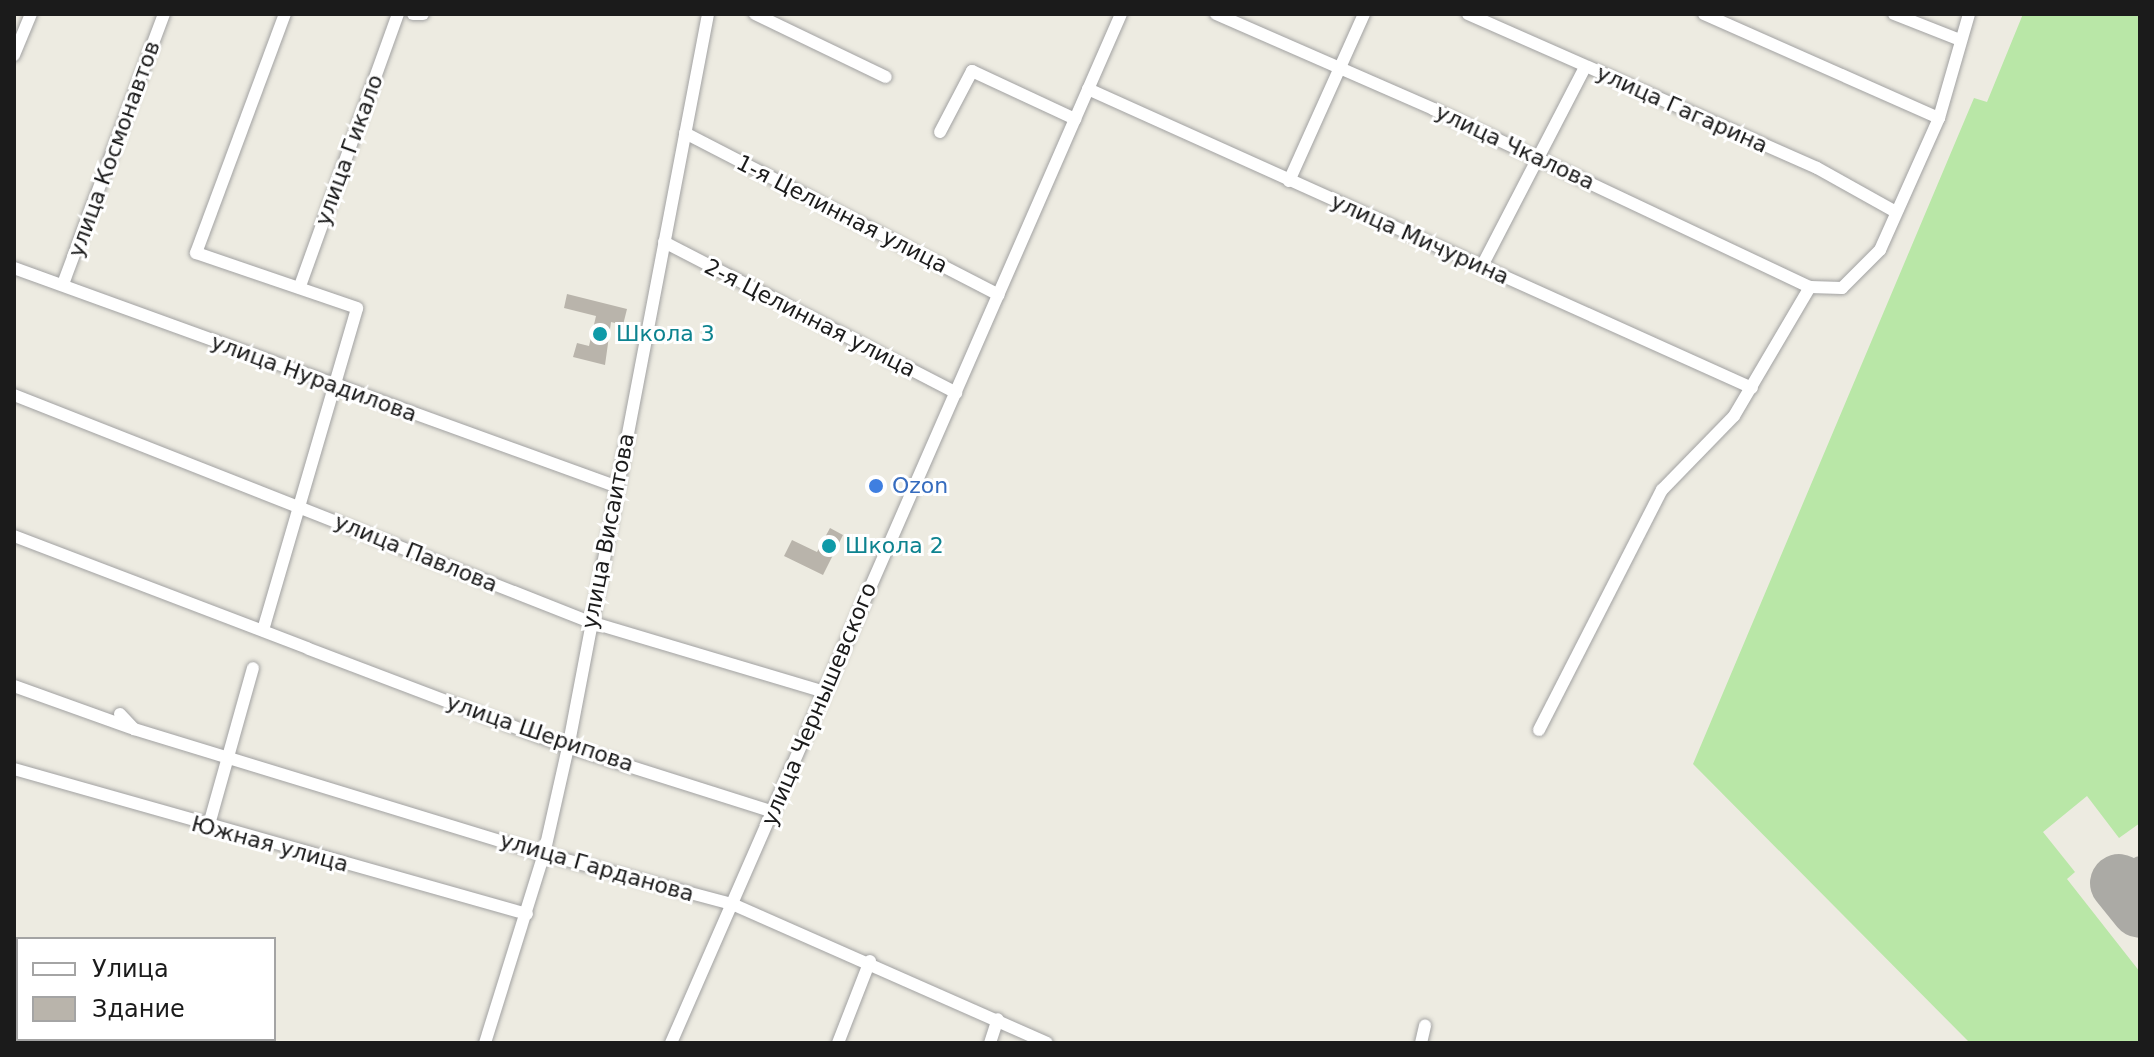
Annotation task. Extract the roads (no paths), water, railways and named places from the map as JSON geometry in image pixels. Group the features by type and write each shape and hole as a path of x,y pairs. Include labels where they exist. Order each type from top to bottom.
{"street":[{"path":"14,55 31,14"},
{"name":"улица Космонавтов","path":"63,284 164,14"},
{"path":"263,630 357,308 196,253 285,14"},
{"name":"улица Гикало","path":"300,286 398,14"},
{"name":"улица Висаитова","path":"485,1043 544,854 569,743 615,486 708,14"},
{"path":"755,14 886,77"},
{"name":"улица Чернышевского","path":"671,1043 1121,14"},
{"name":"улица Чкалова","path":"1216,14 1537,157 1810,287"},
{"path":"1289,181 1364,14"},
{"name":"улица Гагарина","path":"1468,14 1817,168 1894,211"},
{"path":"1704,14 1939,118"},
{"path":"1894,14 1960,40"},
{"path":"1539,730 1662,490 1752,388 1810,287 1842,288 1865,271 1939,118 1969,14"},
{"path":"1482,266 1585,67"},
{"path":"940,132 972,71 1075,119"},
{"name":"улица Мичурина","path":"1088,89 1752,388"},
{"name":"1-я Целинная улица","path":"685,133 999,295"},
{"name":"2-я Целинная улица","path":"664,242 956,393"},
{"name":"улица Нурадилова","path":"14,268 615,486"},
{"name":"улица Павлова","path":"14,395 590,622 825,692"},
{"name":"улица Шерипова","path":"14,536 569,743 773,812"},
{"path":"208,828 253,668"},
{"name":"улица Гарданова","path":"14,686 134,729 228,755 544,854 732,904 870,961 1047,1043"},
{"path":"120,714 134,729"},
{"name":"Южная улица","path":"14,769 208,828 527,914"},
{"path":"838,1043 870,961"},
{"path":"990,1043 998,1019"},
{"path":"1421,1043 1425,1025"}],"railway":[{"path":"17,1041 23,1043"}],"place":[{"name":"Школа 3","path":"600,334"},
{"name":"Ozon","path":"876,486"},
{"name":"Школа 2","path":"829,546"}]}
